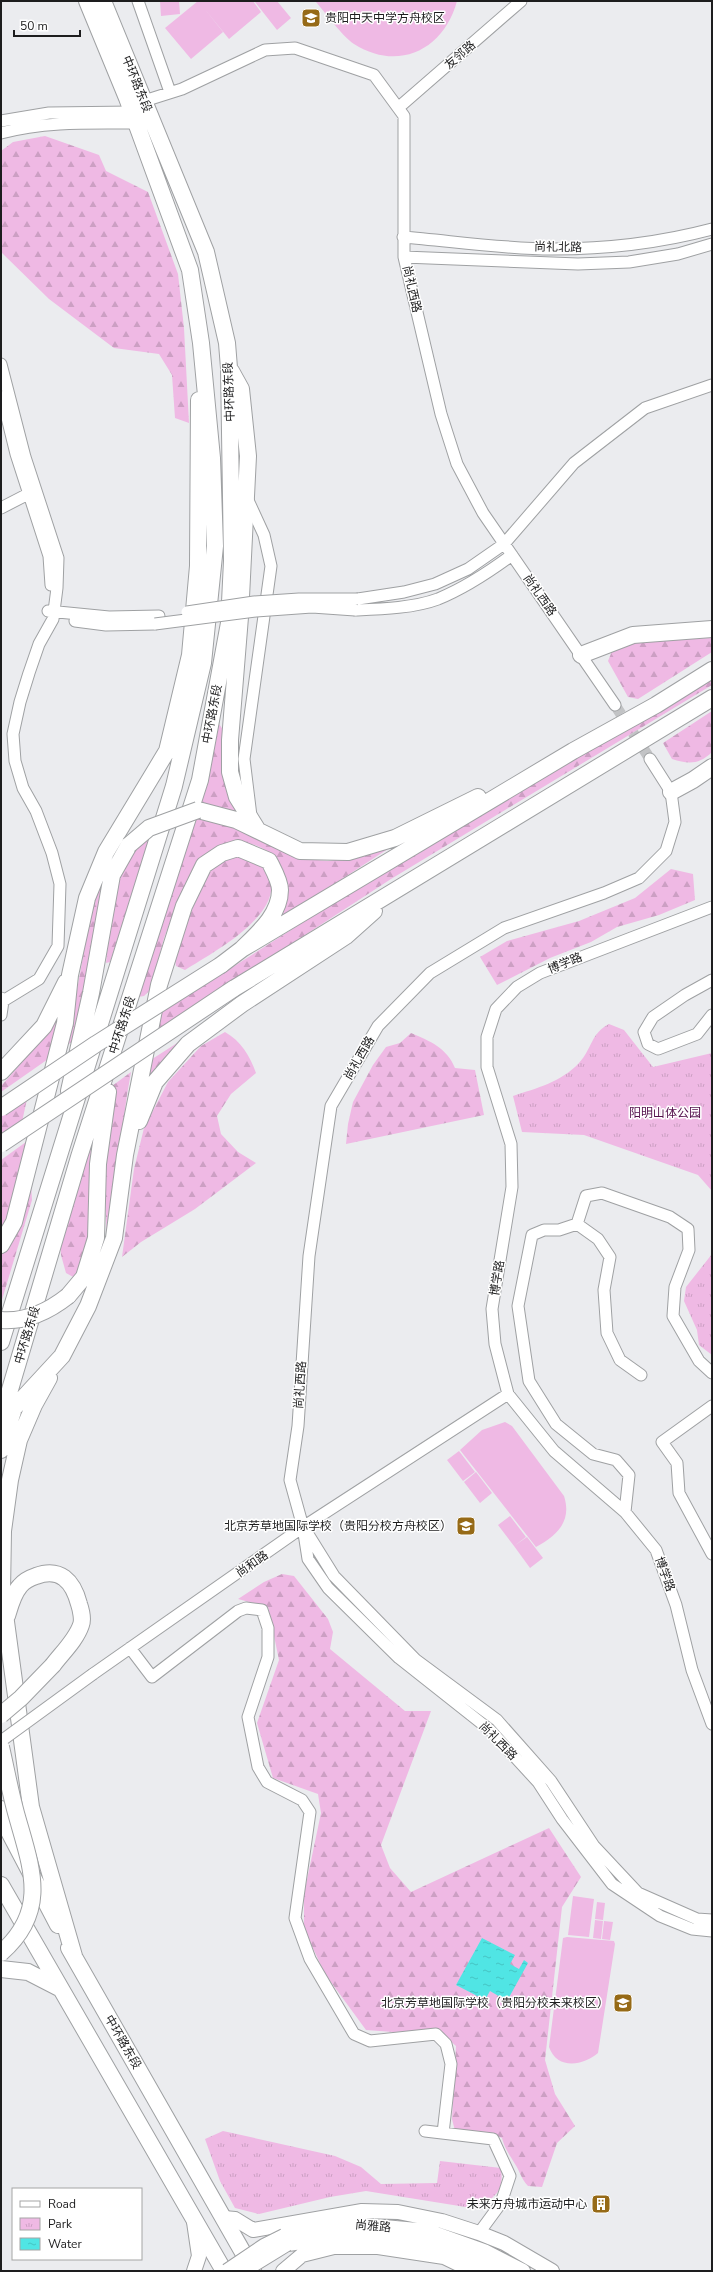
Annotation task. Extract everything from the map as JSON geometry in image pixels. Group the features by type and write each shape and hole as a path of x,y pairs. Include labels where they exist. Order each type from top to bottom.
{"highway":[{"name":"中环路东段","path":"2,1334 174,786 203,663 215,546 212,458 202,349 190,270 134,118 87,1"},
{"name":"中环路东段","path":"1,1420 112,1056 200,780 229,623 232,561 230,368 227,343 206,252 103,1"},
{"path":"1,1244 14,1222 64,1031 70,975 87,898 106,852 168,751 190,655 198,566 198,418 202,349"},
{"path":"230,368 241,389 248,456 240,617 230,740 230,772 237,797 255,826 267,836 300,851 348,852 395,838 573,751"},
{"path":"581,655 633,635 712,629"},
{"path":"1,1108 96,1044 221,965 242,950 573,751 656,705 712,670"},
{"path":"1,1144 233,989 712,698"},
{"path":"671,792 693,780 712,767"},
{"path":"43,1206 91,993 112,875 129,845 149,828 198,810 255,826"},
{"path":"74,1956 31,1807 6,1622 2,1592 3,1531 10,1480 19,1440 34,1405 88,1306 114,1238 125,1155 159,985 184,906 204,865 222,853 238,848 269,861 280,890 277,906 266,925 242,950"},
{"path":"125,1155 155,1082 188,1044 242,1004 346,936 406,883"},
{"path":"1,1072 44,1026 70,975"},
{"path":"2,1334 22,1319 41,1314 68,1296 84,1277 96,1238 98,1164 112,1056"},
{"path":"1,1450 14,1408 62,1356"},
{"path":"1,1715 21,1698 53,1665 71,1642 82,1624 77,1596 72,1585 62,1577 48,1572 29,1579 20,1586 11,1602 6,1622"},
{"path":"1,1747 31,1864 34,1887 30,1912 14,1942 1,1953"},
{"name":"中环路东段","path":"1,1809 6,1826 74,1956 254,2271"},
{"path":"1,1885 62,1989 194,2222 226,2271"},
{"path":"1,1969 28,1972 62,1989"}],"main road":[{"path":"224,2218 235,2219 253,2230 362,2212 398,2212 442,2221 479,2233 504,2243 552,2271"},
{"path":"194,2222 199,2256 194,2271"},
{"name":"尚雅路","path":"226,2271 264,2246 340,2223 428,2231 484,2251 522,2271"},
{"name":"尚雅路","path":"243,2271 285,2240 354,2236 425,2242 482,2262 498,2271"},
{"path":"283,2271 302,2254 334,2247 370,2247 444,2258 473,2271"}],"street":[{"path":"138,1 170,92"},
{"name":"友邻路","path":"398,108 521,1"},
{"name":"尚礼西路","path":"144,101 170,92 265,50 295,48 374,75 404,116 404,257 441,414 457,464 483,513 615,705"},
{"path":"1,121 49,113 134,118"},
{"path":"1,133 24,127 134,118"},
{"name":"尚礼北路","path":"403,237 551,249 617,247 676,238 712,230"},
{"name":"尚礼北路","path":"404,257 600,264 629,262 678,254 712,244"},
{"path":"1,364 26,457 32,489 49,556 52,594 50,615 29,673 20,702 13,734 16,761 23,788 36,811 52,853 60,884 58,946 39,979 2,998 1,1015"},
{"path":"50,615 106,625 256,611 357,604 435,584 468,569 504,544 574,463 645,408 712,386"},
{"path":"1,393 16,454 32,489"},
{"path":"1,500 32,489"},
{"path":"1,508 32,489"},
{"path":"247,497 264,535 271,566 244,759 255,826"},
{"path":"357,604 387,608 437,599 480,578 512,555"},
{"name":"尚礼西路","path":"650,759 671,792 675,822 666,851 638,878 604,893 504,928 430,972 378,1026 331,1106 309,1256 298,1426 290,1480 303,1527 308,1559 328,1588 399,1658 490,1730 538,1782 562,1819 612,1884 660,1916 692,1929 712,1931"},
{"name":"博学路","path":"712,907 540,973 517,987 496,1009 487,1037 487,1067 511,1144 512,1187 492,1309 495,1344 508,1394 554,1451 625,1512 656,1550 676,1605 692,1670 712,1724"},
{"path":"712,980 685,995 653,1017 644,1032 648,1044 658,1049 697,1034 712,1015"},
{"path":"577,1224 586,1196 602,1193 670,1217 688,1229 689,1250 675,1287 673,1316 699,1361 712,1373"},
{"path":"577,1224 598,1239 610,1256 604,1290 607,1333 620,1360 641,1375"},
{"path":"577,1224 559,1230 544,1230 532,1235 518,1306 529,1381 556,1424 593,1454 616,1460 629,1475 625,1512"},
{"name":"尚和路","path":"1,1741 93,1674 303,1527 508,1394"},
{"path":"712,1406 662,1442 677,1463 679,1493 712,1554"},
{"name":"尚礼西路","path":"303,1527 334,1576 416,1660 497,1720 551,1781 594,1846 638,1893 697,1919 712,1920"},
{"path":"130,1648 152,1677 238,1611 246,1608 262,1610 268,1628 268,1657 248,1717 258,1767 267,1782 302,1800 310,1812 295,1918 310,1959 354,2034 370,2041 436,2034 446,2044 451,2064 443,2133"},
{"path":"426,2131 493,2139 510,2176 501,2203 479,2233"}],"green space":[{"path":"160,1 179,1 180,14 161,16"},
{"path":"198,1 253,1 261,12 229,39 203,7 223,32 191,59 165,28"},
{"path":"277,1 291,18 277,30 255,2"},
{"path":"315,1 457,1 451,18 442,32 430,44 417,51 402,56 387,56 371,52 354,44 339,30"},
{"path":"45,136 99,155 106,171 148,192 178,274 184,328 189,423 175,418 172,375 159,354 114,348 49,299 1,252 1,151 13,142"},
{"path":"712,638 712,652 638,699 628,697 608,661 612,651 634,641"},
{"path":"712,676 712,685 391,879 156,1032 156,1016 366,882 646,717"},
{"path":"712,711 712,752 703,759 693,762 683,762 672,759 663,743"},
{"path":"219,724 224,731 223,772 237,815 195,807"},
{"path":"191,818 211,818 259,839 296,858 328,861 368,855 391,843 394,845 282,918 285,894 284,882 276,861 269,852 259,846 246,843 236,843 218,847 178,901 164,938 150,990 144,996 138,997"},
{"path":"151,835 110,962 106,963 112,901 127,853"},
{"path":"245,855 263,866 271,882 270,897 261,913 248,927 214,952 185,970 176,966 174,955 208,870 223,859"},
{"path":"671,869 693,874 695,900 659,915 617,927 591,942 550,958 497,985 480,957 507,941 579,921 635,898"},
{"path":"101,888 101,901 78,1038 67,1045 93,902"},
{"path":"62,1004 51,1057 1,1092 1,1086 34,1046"},
{"name":"阳明山体公园","path":"609,1024 624,1030 653,1067 712,1053 712,1191 698,1175 584,1135 522,1132 513,1096 548,1084 572,1070 583,1058 599,1032"},
{"path":"225,1032 240,1044 251,1061 256,1073 231,1094 217,1116 221,1134 238,1152 256,1163 195,1209 141,1242 122,1257 134,1169 144,1128 168,1082 201,1046"},
{"path":"411,1033 431,1042 443,1050 452,1061 455,1068 475,1070 484,1115 346,1144 348,1124 353,1102 373,1065 386,1047 400,1043"},
{"path":"188,1036 140,1094 146,1063"},
{"path":"131,1072 107,1242 103,1151 112,1086"},
{"path":"27,1099 22,1122 1,1135 1,1116"},
{"path":"93,1137 92,1241 75,1278 66,1273 61,1255 60,1239"},
{"path":"26,1142 28,1144 16,1195 1,1232 1,1160"},
{"path":"31,1184 32,1200 1,1303 1,1253 12,1236"},
{"path":"712,1254 712,1355 699,1345 697,1330 684,1301 686,1287"},
{"path":"505,1422 512,1426 564,1496 566,1513 561,1526 557,1532 536,1547 460,1450 482,1430"},
{"path":"459,1451 475,1472 463,1481 447,1460"},
{"path":"476,1472 492,1493 480,1503 464,1482"},
{"path":"510,1516 526,1537 514,1546 498,1525"},
{"path":"527,1537 543,1558 530,1568 514,1546"},
{"path":"282,1574 294,1576 328,1619 333,1632 330,1649 405,1711 431,1711 381,1845 390,1868 411,1892 549,1828 581,1877 562,1907 545,2060 555,2094 575,2126 557,2143 542,2187 528,2186 507,2151 502,2138 489,2132 455,2131 452,2119 456,2046 438,2030 393,2032 366,2030 325,1974 304,1929 304,1894 321,1813 318,1794 273,1778 257,1723 279,1660 268,1607 238,1599 264,1582"},
{"path":"573,1896 594,1899 589,1937 568,1935"},
{"path":"597,1902 605,1903 603,1920 595,1919"},
{"path":"595,1920 603,1921 601,1939 593,1938"},
{"path":"604,1921 613,1922 610,1940 602,1939"},
{"path":"567,1937 614,1941 615,1944 598,2053 585,2061 571,2064 558,2059 549,2047 563,1938"},
{"path":"223,2131 335,2156 361,2167 381,2184 437,2183 440,2161 501,2168 501,2183 500,2188 494,2196 478,2209 366,2191 330,2197 259,2214 235,2208 220,2181 205,2139"}],"water":[{"path":"482,1938 515,1955 510,1964 519,1969 524,1960 528,1963 507,2001 490,1991 485,2000 456,1985"}],"tunnel":[{"path":"615,705 650,759"}],"place":[{"name":"贵阳中天中学方舟校区","path":"311,18"},
{"name":"北京芳草地国际学校（贵阳分校方舟校区）","path":"466,1526"},
{"name":"北京芳草地国际学校（贵阳分校未来校区）","path":"623,2003"},
{"name":"未来方舟城市运动中心","path":"601,2204"}]}
